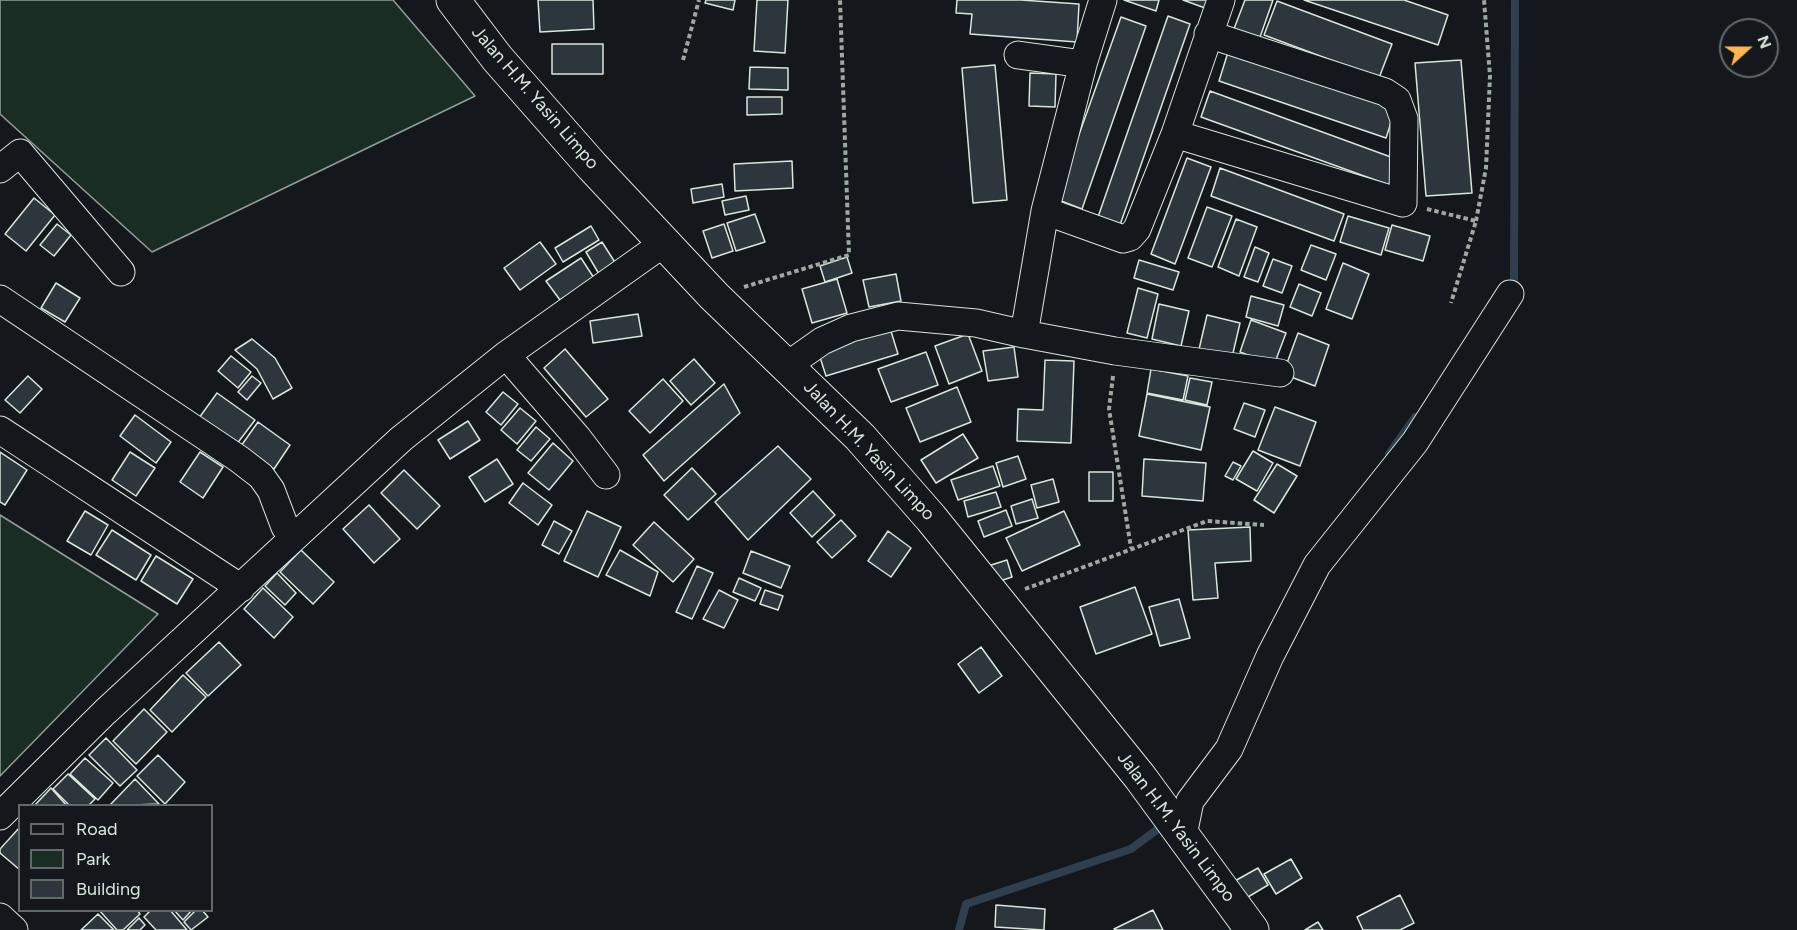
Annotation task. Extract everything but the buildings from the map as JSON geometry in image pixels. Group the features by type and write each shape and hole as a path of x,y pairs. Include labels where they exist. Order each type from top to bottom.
{"main road":[{"name":"Jalan H.M. Yasin Limpo","path":"453,0 545,115 664,243 714,296 860,437 998,599 1140,777 1252,930"}],"street":[{"path":"1024,334 1045,211 1083,64 1103,0"},
{"path":"1045,211 1123,239 1130,237 1137,229 1175,134 1221,0"},
{"path":"1175,134 1402,203 1404,119 1397,100 1384,92 1208,34"},
{"path":"1018,55 1083,64"},
{"path":"0,169 20,153 121,272"},
{"path":"0,816 105,712 401,439 506,355 664,243"},
{"path":"1180,830 1190,801 1229,749 1270,656 1317,565 1415,442 1510,294"},
{"path":"0,299 261,476 271,490 285,527 295,536"},
{"path":"788,365 822,341 851,328 898,316 976,323 1115,351 1280,373"},
{"path":"506,355 578,437 606,475"},
{"path":"0,430 241,588"},
{"path":"0,917 14,930"}],"path":[{"path":"683,60 699,0"},
{"path":"714,296 849,255 840,0"},
{"path":"1451,303 1476,221 1486,168 1490,76 1484,0"},
{"path":"1402,203 1476,221"},
{"path":"1115,351 1109,409 1131,549"},
{"path":"998,599 1207,521 1264,525"}],"green space":[{"path":"0,0 393,0 475,96 152,252 0,114"},
{"path":"0,515 158,614 0,776"}],"waterway":[{"path":"1509,289 1514,282 1515,0"},
{"path":"1389,454 1415,417"},
{"path":"959,930 966,904 1131,849 1166,823"}]}
